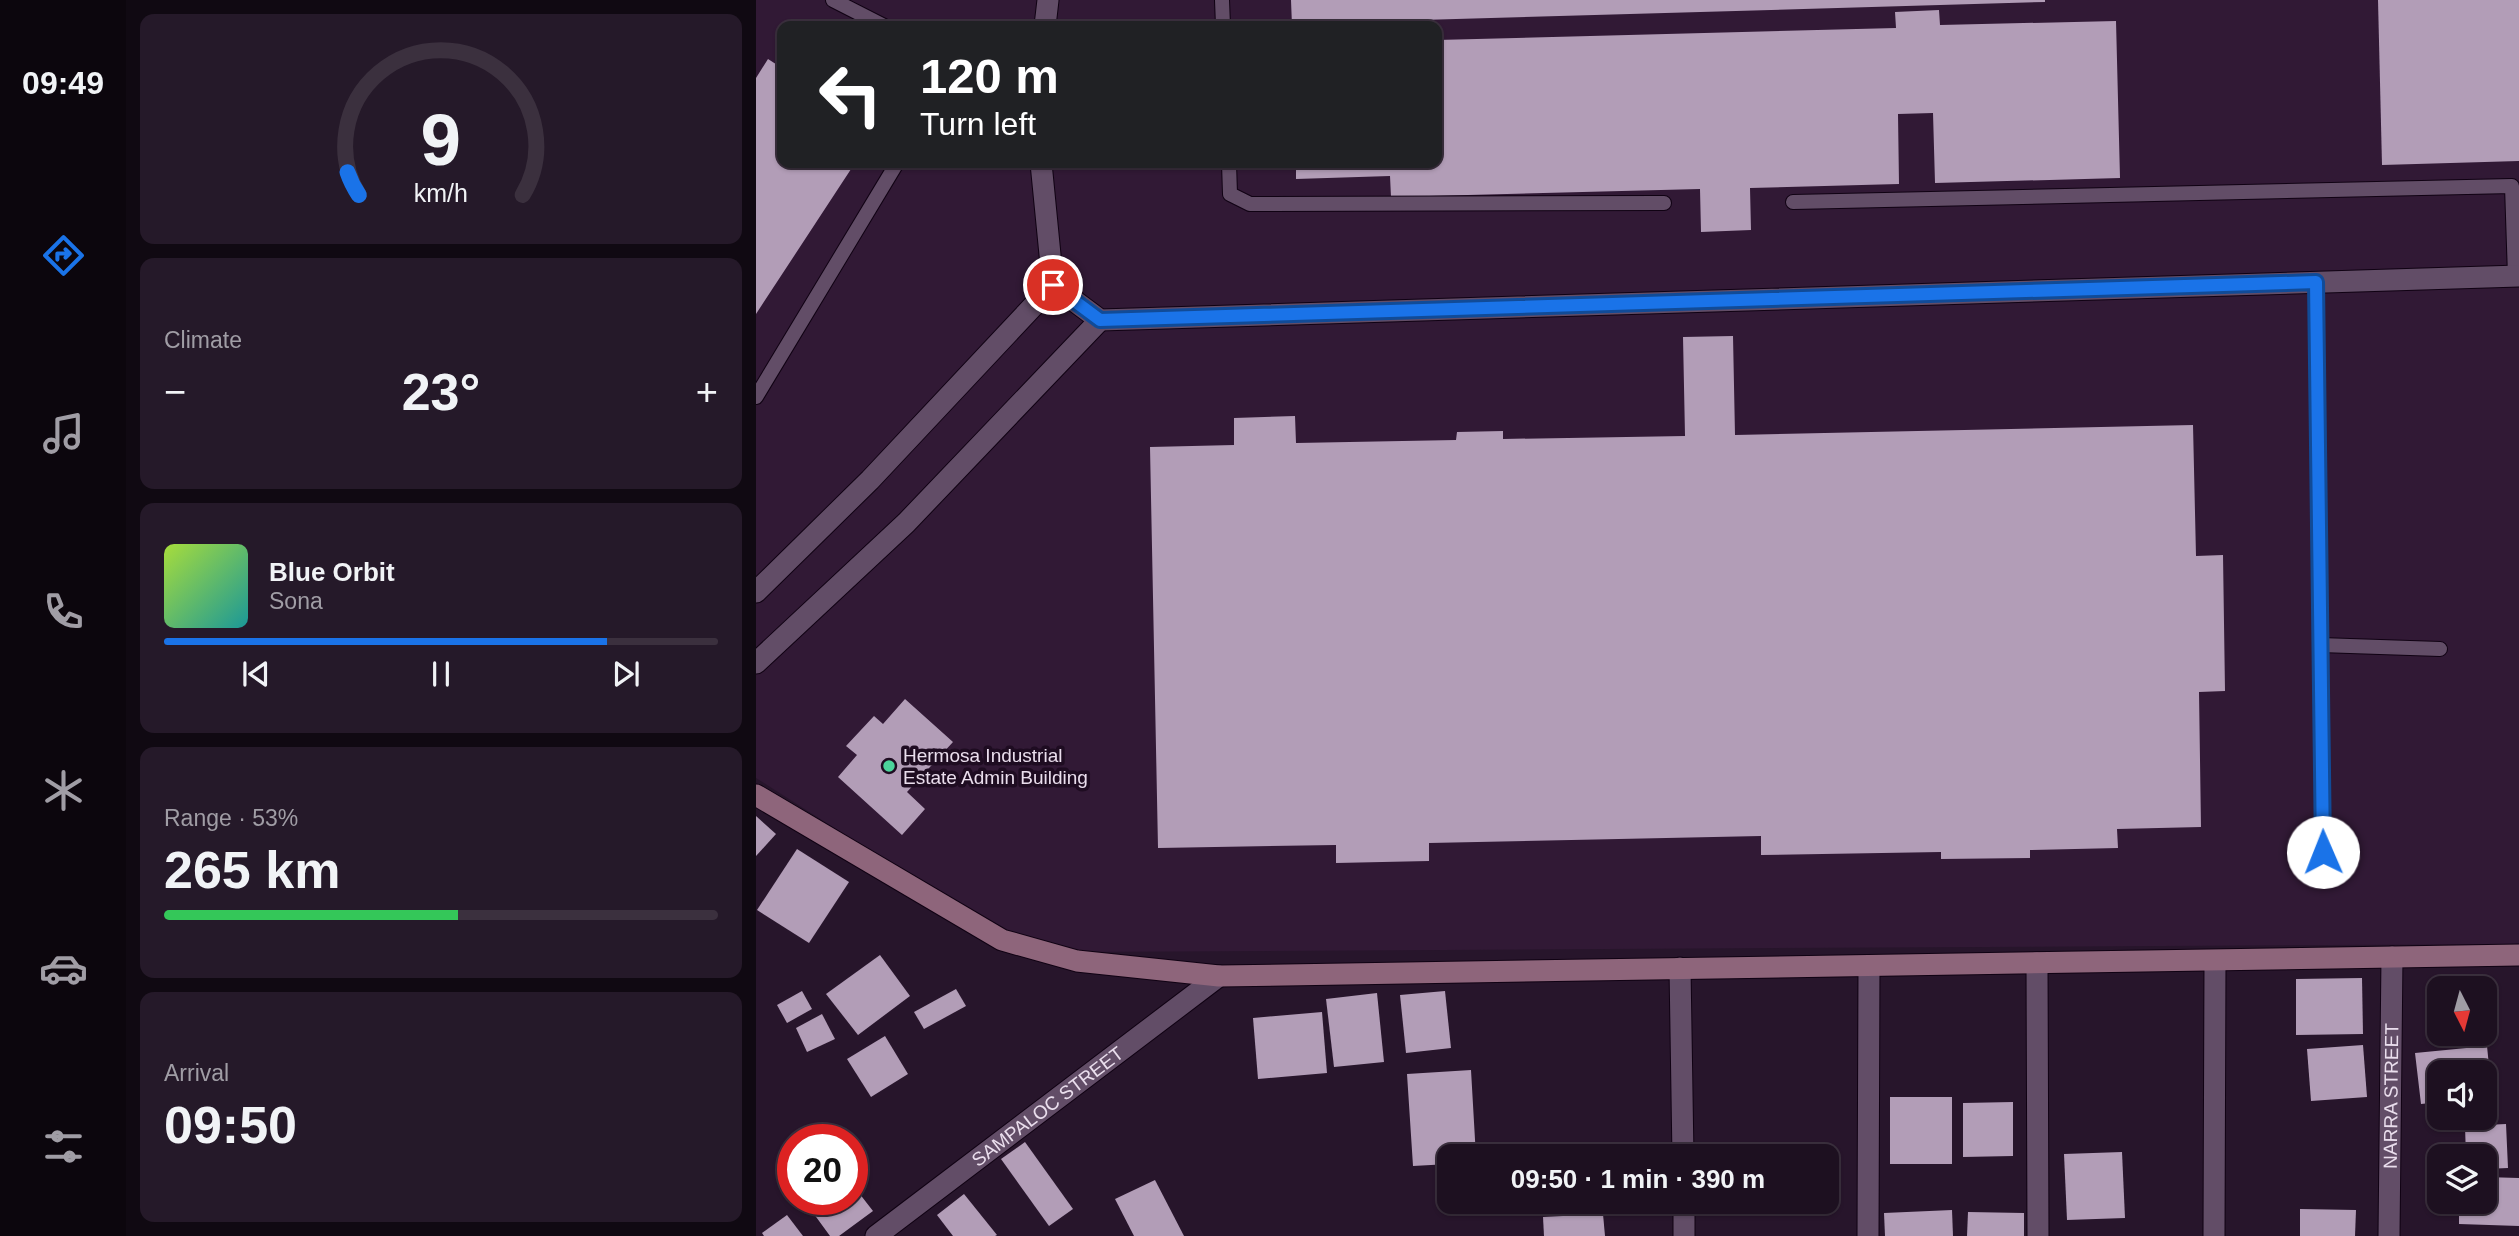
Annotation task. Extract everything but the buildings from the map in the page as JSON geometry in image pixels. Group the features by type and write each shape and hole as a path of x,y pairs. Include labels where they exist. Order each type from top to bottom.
{"street":[{"path":"1046,21 1048,0"},
{"path":"1041,168 1053,285 1100,320 2517,276"},
{"path":"756,592 870,480 1053,285"},
{"path":"756,663 906,523 1100,320"},
{"path":"756,795 1002,940 1077,961 1219,976 2519,955"},
{"name":"NARRA STREET","path":"2389,1236 2392,957"},
{"path":"2214,1236 2215,962"},
{"path":"2037,963 2038,1236"},
{"path":"1868,1236 1869,966"},
{"path":"1680,968 1683,1144"},
{"name":"SAMPALOC STREET","path":"876,1236 1219,976"},
{"path":"1684,1214 1684,1236"}],"lane":[{"path":"833,0 874,21"},
{"path":"1222,0 1223,21"},
{"path":"756,397 894,168"},
{"path":"1229,168 1230,194 1250,204 1664,203"},
{"path":"1793,202 2512,186 2517,276"},
{"path":"2316,282 2323,852"},
{"path":"2320,645 2440,649"}],"shaded area":[{"path":"756,0 2519,0 2519,944 1077,952 994,930 756,778"}],"place":[{"name":"Hermosa Industrial Estate Admin Building","path":"889,766"}],"route":[{"path":"1053,285 1100,320 2316,282 2323,852"}]}
